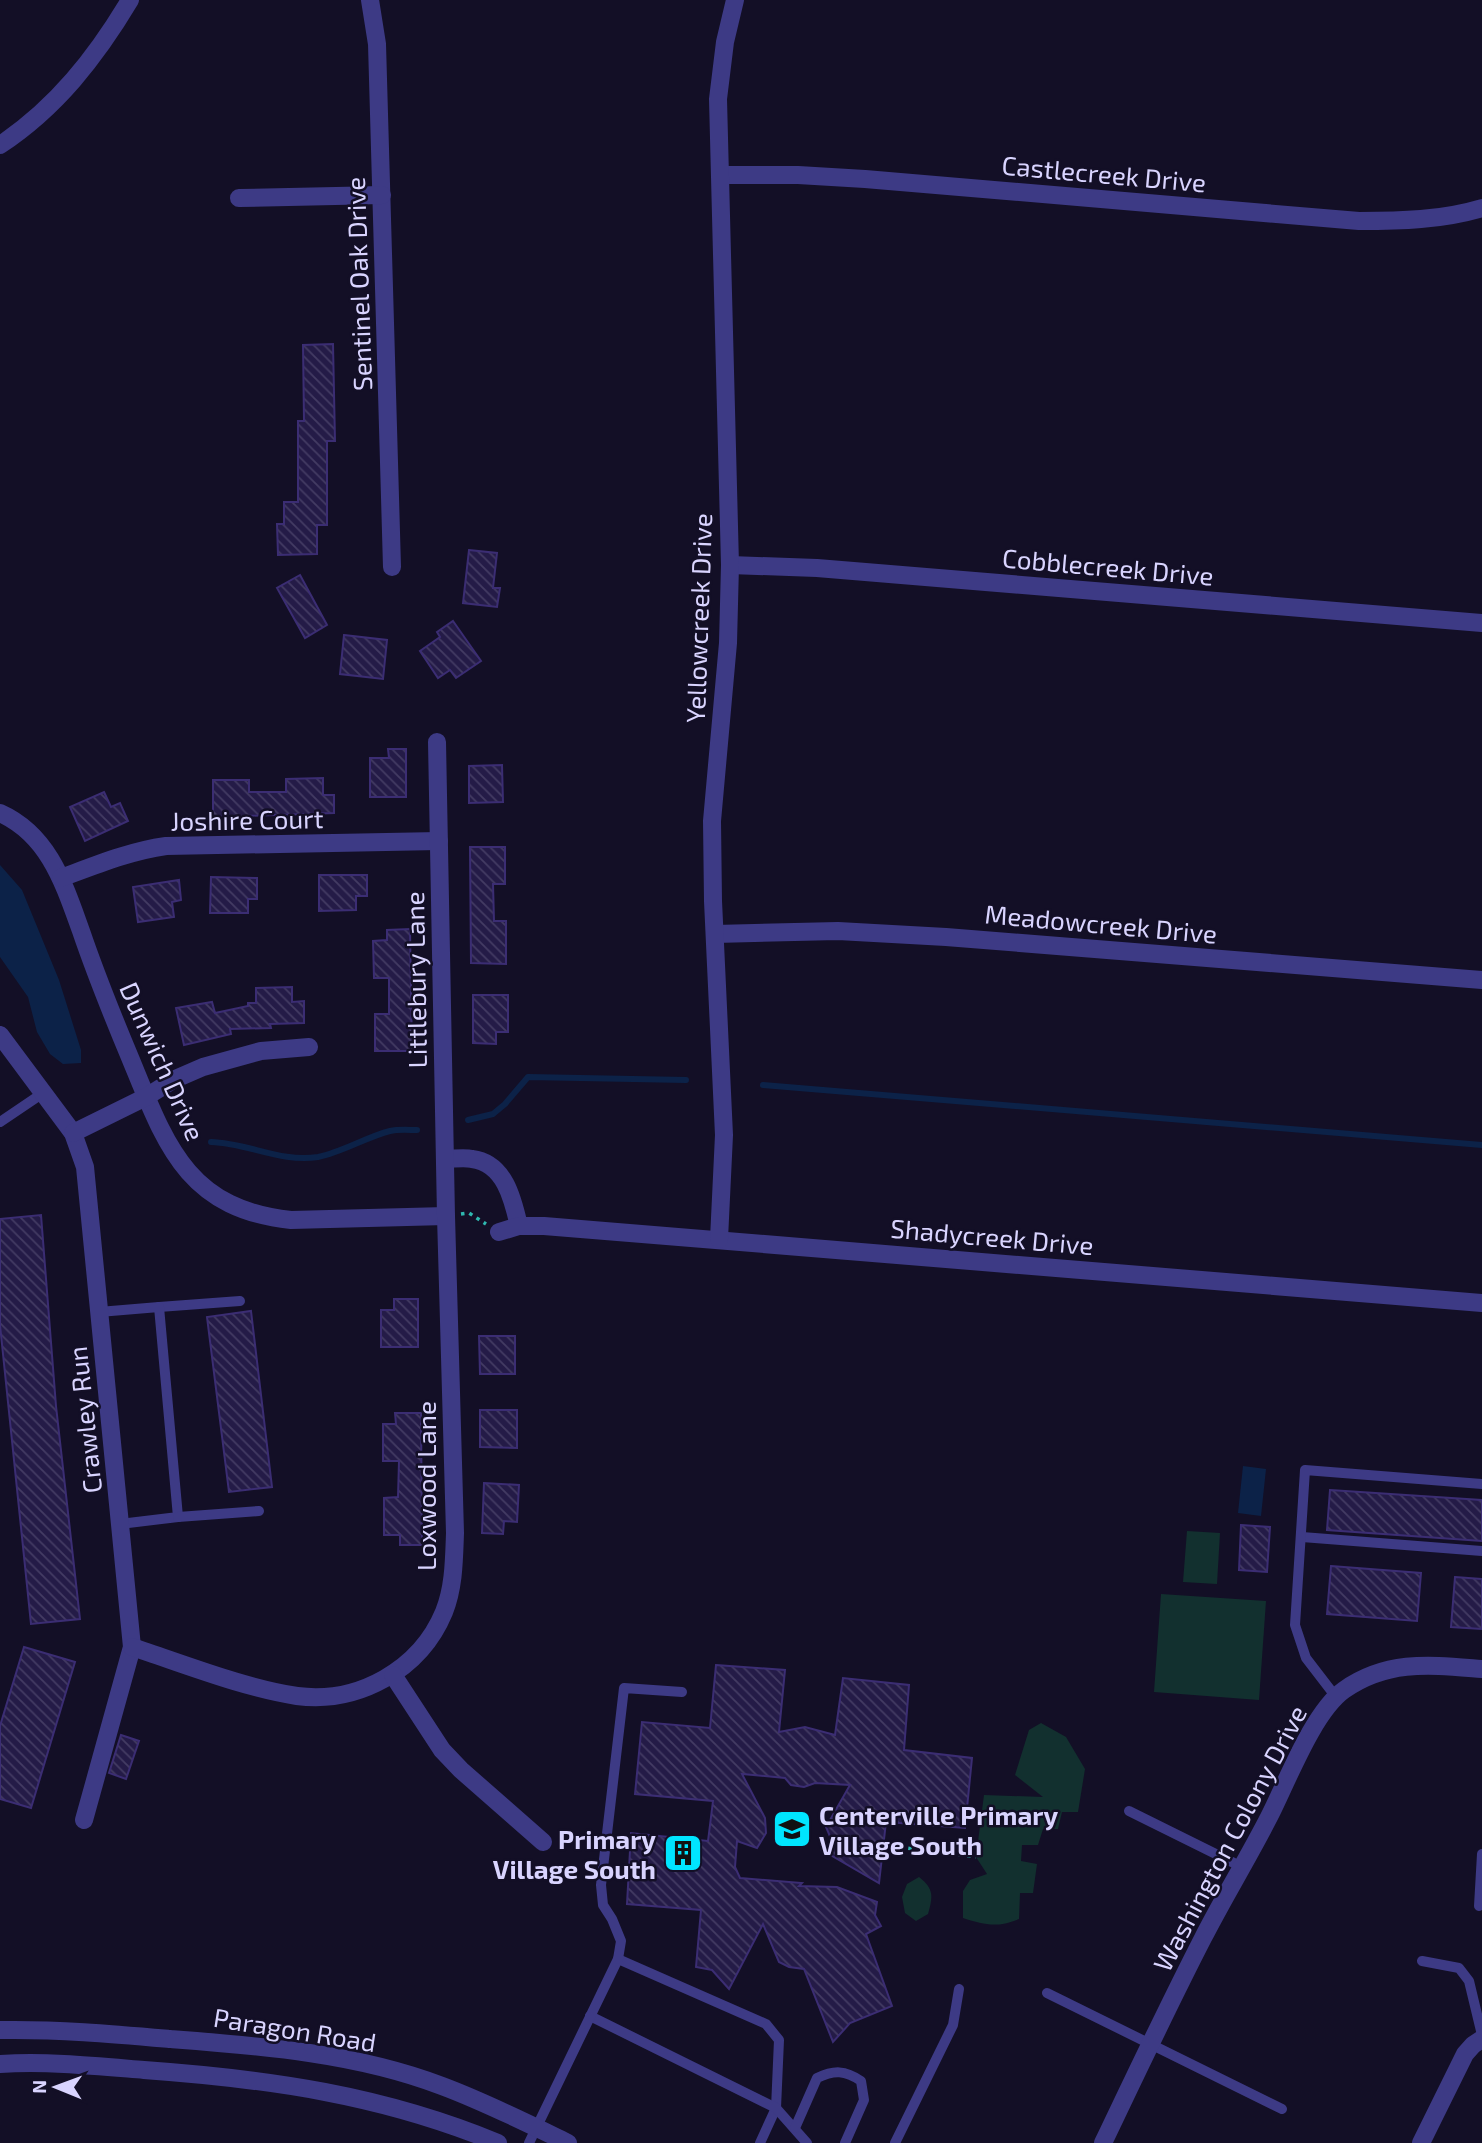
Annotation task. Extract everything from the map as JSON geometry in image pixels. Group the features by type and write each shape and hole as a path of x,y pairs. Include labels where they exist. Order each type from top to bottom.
{"street":[{"path":"0,145 27,127 71,83 108,38 130,0"},
{"name":"Sentinel Oak Drive","path":"370,0 377,44 392,567"},
{"name":"Yellowcreek Drive","path":"719,1239 724,1135 712,821 728,643 730,565 718,99 725,42 735,0"},
{"name":"Castlecreek Drive","path":"720,176 798,175 865,179 1359,221 1436,218 1482,208"},
{"path":"239,198 382,195"},
{"name":"Cobblecreek Drive","path":"730,565 817,568 1482,622"},
{"name":"Littlebury Lane","path":"437,742 446,1216"},
{"name":"Dunwich Drive","path":"0,813 17,820 49,855 61,878 96,975 168,1146 201,1186 225,1202 246,1211 291,1220 446,1216"},
{"name":"Joshire Court","path":"61,878 118,856 166,846 439,841"},
{"name":"Meadowcreek Drive","path":"715,934 838,931 946,937 1482,980"},
{"name":"Crawley Run","path":"0,1035 73,1133 85,1167 132,1647 83,1820"},
{"path":"73,1133 146,1097 173,1080 230,1058 261,1051 309,1046"},
{"path":"445,1159 472,1158 495,1169 503,1178 514,1203 519,1226"},
{"name":"Loxwood Lane","path":"132,1647 253,1685 296,1696 320,1697 365,1689 393,1675 414,1658 433,1633 444,1612 450,1592 454,1563 446,1216"},
{"name":"Shadycreek Drive","path":"499,1232 519,1226 544,1226 1482,1303"},
{"name":"Washington Colony Drive","path":"1103,2143 1204,1936 1306,1742 1336,1697 1356,1683 1402,1667 1425,1664 1482,1669"},
{"path":"393,1675 442,1750 543,1842"},
{"name":"Paragon Road","path":"0,2030 45,2029 248,2045 317,2054 375,2066 440,2085 533,2135 568,2143"},
{"path":"1421,2143 1465,2054 1482,2037"},
{"path":"0,2064 73,2065 272,2081 337,2092 405,2110 498,2143"}],"lane":[{"path":"0,1122 43,1093"},
{"path":"99,1312 240,1301"},
{"path":"159,1307 178,1517"},
{"path":"1336,1697 1306,1658 1295,1625 1305,1470 1482,1484"},
{"path":"120,1524 259,1511"},
{"path":"1302,1537 1482,1550"},
{"path":"533,2135 618,1959 621,1941 603,1905 601,1885 624,1688 682,1692"},
{"path":"1129,1811 1242,1867"},
{"path":"1479,1906 1482,1854"},
{"path":"618,1959 766,2024 779,2040 776,2108 760,2143"},
{"path":"1422,1961 1459,1968 1469,1981 1482,2037"},
{"path":"895,2143 953,2025 959,1989"},
{"path":"1047,1993 1282,2109"},
{"path":"590,2015 776,2108 807,2143"},
{"path":"795,2128 817,2078 832,2071 850,2074 861,2081 864,2101 845,2143"}],"path":[{"path":"446,1216 469,1213 499,1232"},
{"path":"883,1845 976,1857"}],"green space":[{"path":"1187,1531 1220,1533 1217,1584 1183,1582"},
{"path":"1161,1594 1266,1601 1259,1700 1154,1692"},
{"path":"1041,1723 1066,1737 1085,1769 1078,1812 1062,1812 1058,1829 1043,1829 1038,1845 1022,1845 1021,1861 1037,1864 1033,1893 1020,1893 1019,1919 1004,1924 991,1924 963,1918 963,1891 970,1880 987,1874 976,1857 984,1795 1043,1797 1015,1775 1029,1730"},
{"path":"919,1877 930,1889 931,1898 928,1914 916,1921 905,1913 902,1897 907,1884"}],"water":[{"path":"0,865 22,890 59,980 81,1050 81,1063 63,1064 50,1054 37,1032 28,997 0,957"},
{"path":"1243,1466 1266,1469 1261,1516 1238,1513"}],"building":[{"path":"333,344 335,441 327,441 327,525 317,525 317,554 278,555 277,524 284,524 284,502 298,502 298,421 304,421 303,345"},
{"path":"469,550 497,553 493,588 500,588 497,607 463,603"},
{"path":"300,575 327,625 305,638 277,588"},
{"path":"453,621 481,661 456,678 450,670 438,678 420,651 440,637 437,632"},
{"path":"344,635 387,640 383,679 340,674"},
{"path":"388,749 406,749 406,797 370,797 370,758 389,758"},
{"path":"502,765 503,802 469,803 469,766"},
{"path":"323,778 323,795 334,795 334,813 213,817 213,780 249,780 249,792 286,792 286,779"},
{"path":"104,792 111,807 120,803 128,821 85,841 70,807"},
{"path":"470,847 505,847 505,884 493,884 494,921 506,921 506,964 471,963"},
{"path":"319,875 367,875 367,896 356,896 356,910 319,911"},
{"path":"211,877 257,878 257,899 248,899 248,913 210,913"},
{"path":"179,880 181,900 172,902 174,917 138,922 133,887"},
{"path":"410,929 412,1051 375,1051 375,1014 389,1014 389,978 374,978 373,941 387,940 387,930"},
{"path":"292,987 292,1002 304,1001 304,1023 270,1024 271,1028 230,1029 231,1034 184,1045 176,1008 212,1002 215,1013 256,1003 256,988"},
{"path":"473,995 508,995 508,1032 496,1032 496,1044 473,1043"},
{"path":"41,1215 56,1406 80,1619 31,1624 0,1325 0,1219"},
{"path":"394,1299 418,1299 418,1347 381,1347 381,1310 394,1310"},
{"path":"251,1311 272,1487 229,1492 207,1317"},
{"path":"479,1336 515,1336 515,1374 480,1374"},
{"path":"480,1410 517,1410 517,1448 480,1447"},
{"path":"395,1413 421,1413 422,1545 400,1545 400,1535 384,1535 384,1498 398,1497 399,1461 383,1461 383,1424 396,1424"},
{"path":"484,1483 519,1485 517,1522 504,1521 503,1534 482,1533"},
{"path":"1330,1490 1482,1500 1482,1541 1327,1530"},
{"path":"1241,1525 1270,1527 1267,1572 1239,1570"},
{"path":"1331,1566 1421,1573 1417,1621 1327,1614"},
{"path":"1455,1577 1482,1579 1482,1629 1451,1627"},
{"path":"24,1647 75,1662 31,1808 0,1799 0,1726"},
{"name":"Primary Village South","path":"716,1665 785,1670 779,1732 805,1727 835,1735 843,1678 909,1685 904,1750 972,1758 965,1828 886,1822 879,1883 822,1850 832,1841 826,1827 850,1785 815,1783 804,1787 791,1785 785,1778 742,1774 765,1818 766,1833 757,1848 737,1841 735,1867 740,1878 802,1883 799,1886 837,1887 877,1902 875,1915 881,1926 866,1934 892,2006 850,2023 833,2042 804,1969 789,1967 779,1962 763,1924 729,1989 712,1970 696,1967 701,1910 627,1904 631,1833 708,1841 713,1801 635,1794 642,1722 710,1728"},
{"path":"121,1735 139,1741 126,1779 109,1773"}],"waterway":[{"path":"468,1120 493,1114 528,1077 686,1080"},
{"path":"763,1085 1482,1145"},
{"path":"211,1142 304,1158 327,1155 390,1131 417,1130"}],"place":[{"name":"Centerville Primary Village South","path":"792,1829"},
{"name":"Primary Village South","path":"683,1853"}]}
